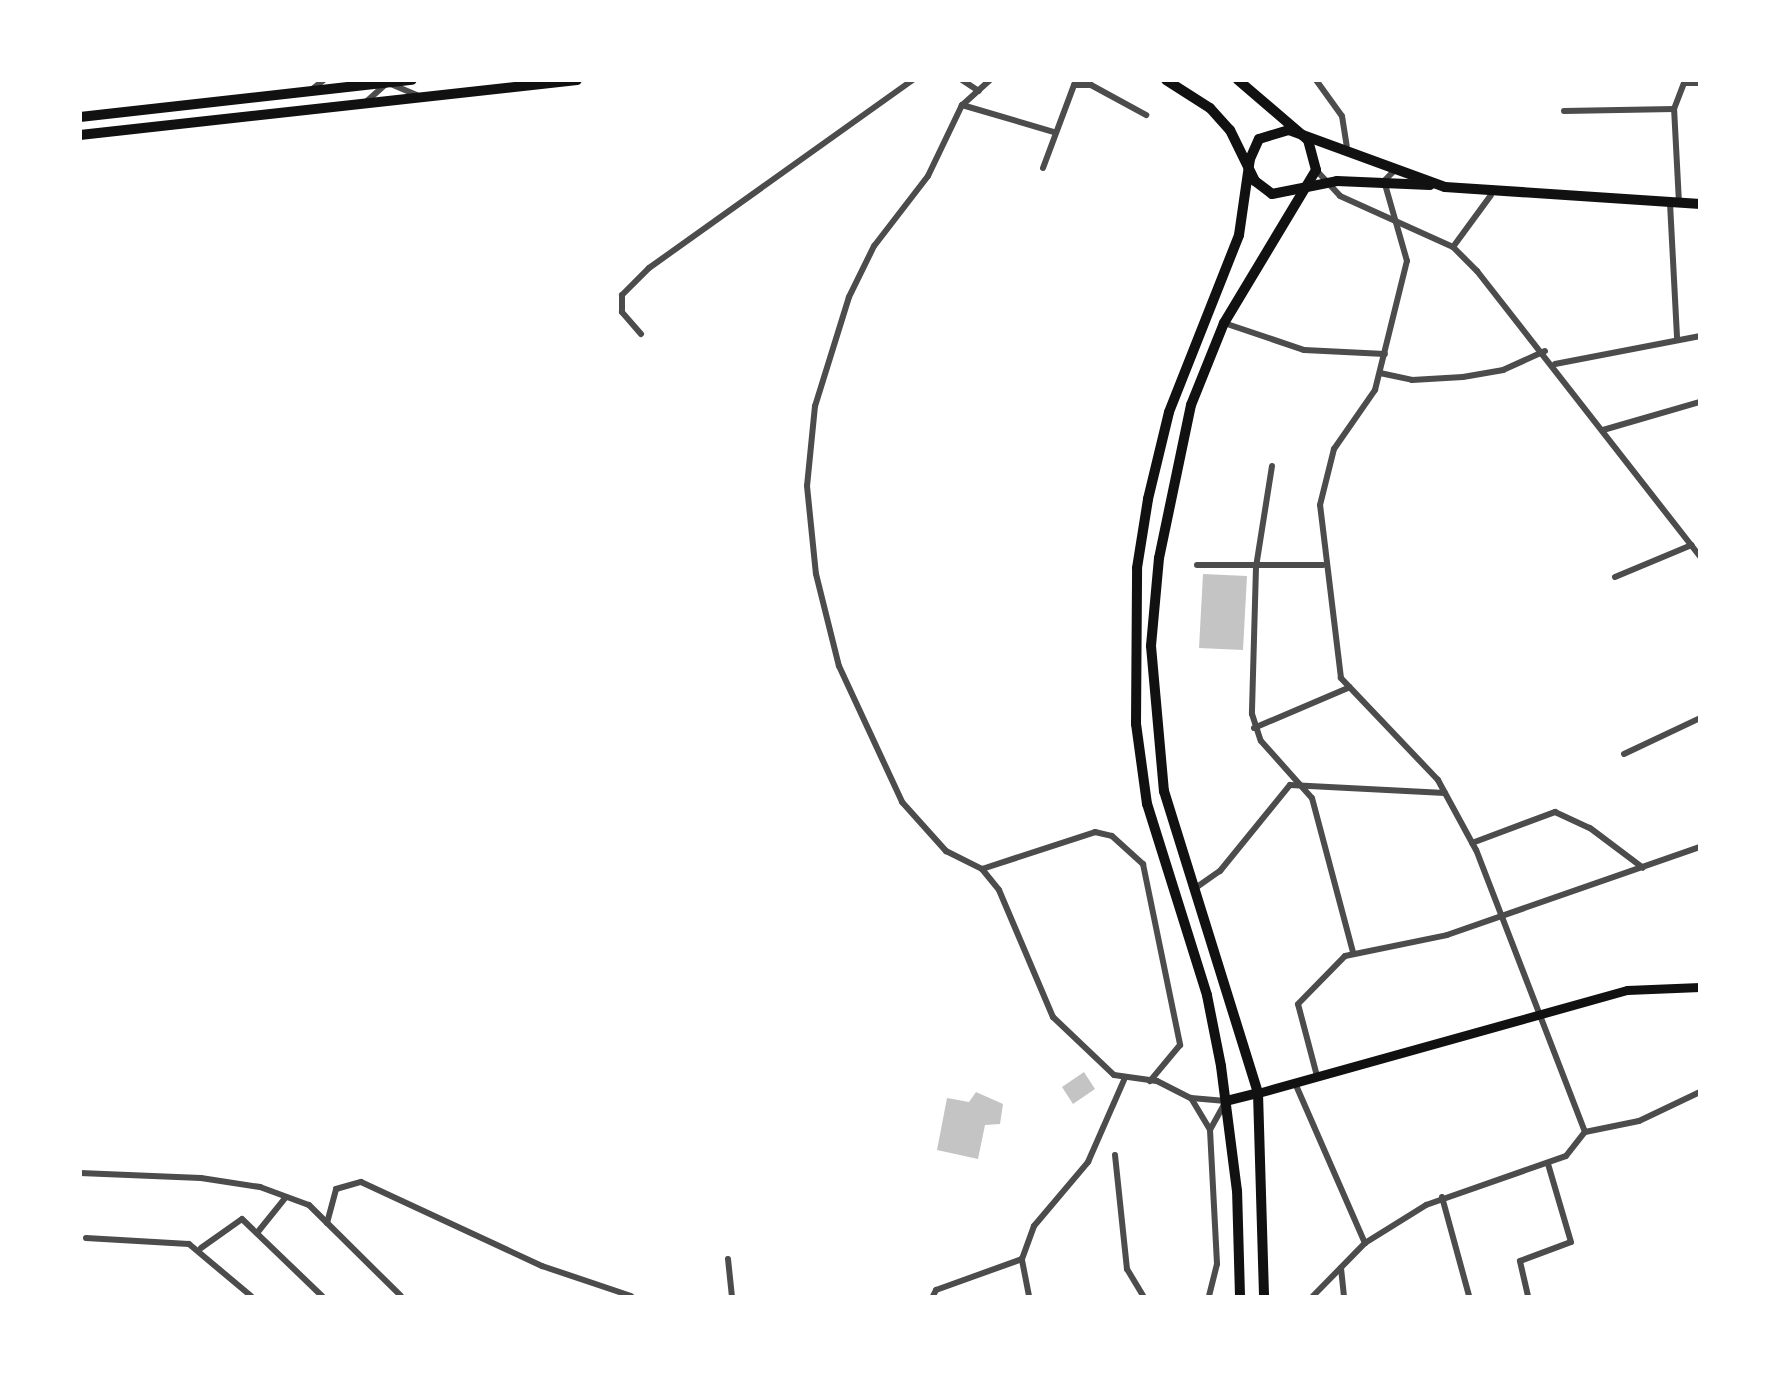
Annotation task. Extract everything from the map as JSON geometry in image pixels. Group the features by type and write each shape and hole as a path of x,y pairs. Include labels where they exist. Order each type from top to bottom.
{"main road":[{"path":"80,117 412,80"},
{"path":"80,135 577,80"},
{"path":"1166,80 1210,108 1251,170 1272,194 1326,183 1384,187 1400,181 1492,195 1699,204"},
{"path":"1238,80 1300,133 1314,149 1316,170 1224,323 1191,405 1172,482 1151,646 1164,791 1258,1093 1264,1297"},
{"path":"1240,1297 1226,1101 1207,995 1147,804 1134,643 1137,568 1168,412 1239,235 1253,149 1268,133 1300,133 1347,146 1445,187"},
{"path":"1226,1101 1627,990 1699,988"}],"street":[{"path":"308,92 324,80"},
{"path":"641,334 622,312 622,295 649,268 914,80"},
{"path":"962,80 979,91"},
{"path":"990,80 962,106 928,176 874,246 849,296 815,406 807,486 816,574 839,666 902,802 946,851 982,869 999,890 1053,1017 1124,1080 1150,1081 1191,1098 1226,1101 1210,1130"},
{"path":"1316,80 1342,116 1347,146"},
{"path":"359,106 387,81 428,98"},
{"path":"1677,338 1674,109 1684,82 1699,83"},
{"path":"1043,168 1054,132 1074,85 1091,85 1146,115"},
{"path":"962,106 1054,132"},
{"path":"1564,111 1674,109"},
{"path":"1313,1297 1365,1243 1442,1197 1548,1164 1577,1149 1584,1132 1536,1016 1472,843 1446,793 1341,678 1323,565 1320,505 1334,449 1375,390 1385,354 1407,261 1399,224 1384,187 1389,170 1400,168"},
{"path":"1316,170 1326,183 1354,205 1453,247 1545,351 1699,554"},
{"path":"1453,247 1492,195"},
{"path":"1224,323 1304,350 1385,354"},
{"path":"1555,365 1677,338 1699,336"},
{"path":"1380,373 1412,380 1463,377 1503,370 1545,351"},
{"path":"1603,430 1699,402"},
{"path":"1272,466 1256,567 1254,728 1304,784 1353,952"},
{"path":"1615,578 1692,545"},
{"path":"1197,565 1323,565"},
{"path":"1254,728 1350,687"},
{"path":"1624,754 1699,718"},
{"path":"1193,890 1220,871 1290,785 1446,793"},
{"path":"1472,843 1555,812 1590,828 1643,868"},
{"path":"982,869 1095,832 1112,836 1143,864 1180,1045 1158,1065 1150,1081"},
{"path":"1317,1076 1298,1004 1353,952 1447,935 1699,847"},
{"path":"1029,1297 1023,1259 1034,1226 1088,1162 1124,1080"},
{"path":"1295,1083 1365,1243"},
{"path":"1584,1132 1639,1121 1699,1092"},
{"path":"1191,1098 1210,1130 1217,1264 1209,1297"},
{"path":"1115,1155 1127,1269 1143,1297"},
{"path":"1528,1297 1520,1261 1571,1242 1548,1164"},
{"path":"80,1173 201,1178 286,1197 309,1205 401,1297"},
{"path":"327,1223 336,1189 361,1182 542,1266 631,1297"},
{"path":"257,1233 286,1197"},
{"path":"1442,1197 1469,1297"},
{"path":"201,1248 242,1219 322,1297"},
{"path":"86,1238 201,1248 251,1297"},
{"path":"728,1259 733,1297"},
{"path":"933,1297 936,1290 1023,1259"},
{"path":"1341,1268 1344,1297"}],"building":[{"path":"1203,574 1247,576 1243,650 1199,648"},
{"path":"1084,1072 1095,1089 1073,1104 1062,1087"},
{"path":"976,1092 1003,1104 1000,1124 985,1125 978,1159 937,1150 947,1098 969,1102"}]}
